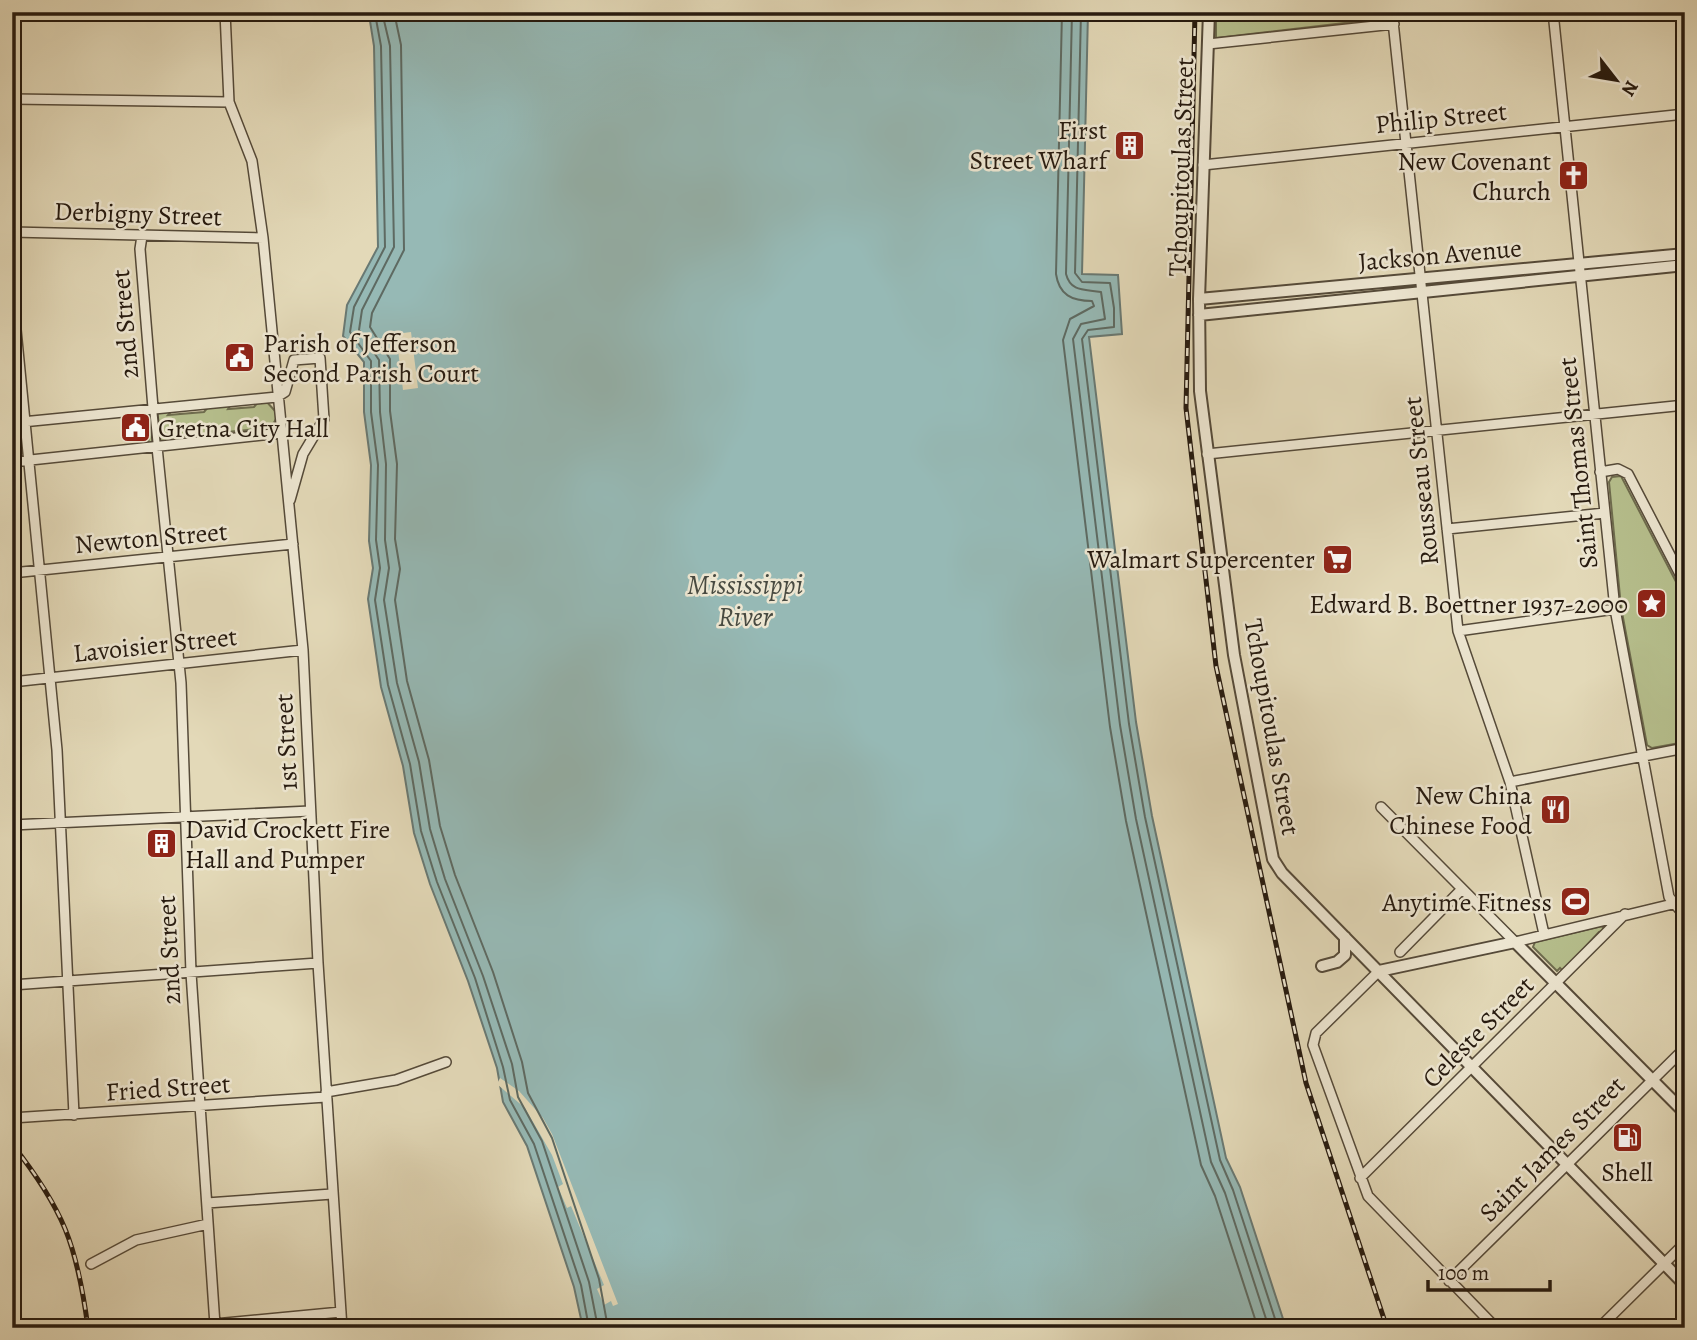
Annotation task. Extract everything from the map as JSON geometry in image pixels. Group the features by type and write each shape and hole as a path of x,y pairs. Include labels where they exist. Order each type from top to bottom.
{"street":[{"name":"1st Street","path":"225,12 229,102 252,161 263,238 303,650 318,963 342,1328"},
{"name":"Tchoupitoulas Street","path":"1209,12 1199,299 1200,391 1234,655 1272,854 1282,873 1685,1285"},
{"path":"1392,13 1398,12"},
{"name":"Saint Thomas Street","path":"1553,12 1562,127 1580,271 1615,608 1670,897 1674,904"},
{"name":"Rousseau Street","path":"1392,13 1458,631 1510,782 1544,934"},
{"path":"1208,44 1394,24"},
{"path":"12,99 229,102"},
{"name":"Philip Street","path":"1203,165 1685,114"},
{"path":"13,232 13,299 50,678 74,1115"},
{"name":"Derbigny Street","path":"13,232 263,238"},
{"name":"2nd Street","path":"142,236 140,249 153,408"},
{"name":"Jackson Avenue","path":"1580,271 1685,254"},
{"name":"Jackson Avenue","path":"1199,299 1421,286 1580,271 1685,265"},
{"name":"Jackson Avenue","path":"1199,315 1421,286"},
{"path":"12,423 277,397 285,393 290,365 294,360 320,358 324,419 303,454 289,505"},
{"path":"1207,454 1685,405"},
{"path":"153,408 158,447"},
{"path":"12,462 281,433"},
{"name":"2nd Street","path":"158,447 179,663 191,973 215,1325"},
{"path":"1600,472 1618,469 1628,474 1685,584"},
{"path":"1447,529 1605,513"},
{"name":"Newton Street","path":"12,573 293,544"},
{"path":"1458,631 1615,608"},
{"name":"Lavoisier Street","path":"12,682 303,650"},
{"path":"1510,782 1685,748"},
{"path":"1381,807 1685,1113"},
{"path":"12,825 310,811"},
{"path":"1399,952 1462,889"},
{"path":"1496,1328 1368,1196 1313,1045 1316,1033 1379,971 1685,901"},
{"path":"1674,904 1685,916"},
{"name":"Celeste Street","path":"1360,1178 1625,914"},
{"path":"1322,966 1337,962 1345,955 1345,937"},
{"path":"12,985 318,963"},
{"name":"Saint James Street","path":"1449,1281 1685,1048"},
{"name":"Fried Street","path":"12,1118 200,1107 326,1094 396,1080 446,1062"},
{"path":"206,1203 332,1194"},
{"path":"91,1264 135,1240 208,1224"},
{"path":"1599,1328 1685,1243"},
{"path":"173,1328 341,1312"}],"green space":[{"path":"1255,12 1386,12 1387,18 1216,38 1216,17"},
{"path":"265,400 276,412 276,419 269,431 257,435 260,429 227,432 221,438 200,440 205,434 173,437 167,443 149,446 146,413 173,409 168,415 204,412 209,406 232,403 228,409 254,407 259,401"},
{"path":"1621,476 1685,599 1685,742 1652,748 1647,745 1621,607 1609,482 1612,477"},
{"path":"1602,926 1604,931 1599,932 1563,971 1560,968 1557,971 1533,947 1535,942"}],"water":[{"name":"Mississippi River","path":"361,12 1088,12 1082,274 1118,275 1122,334 1089,337 1136,722 1152,816 1226,1158 1240,1187 1286,1328 583,1328 574,1287 527,1146 503,1102 497,1068 468,981 430,884 414,833 403,766 381,687 368,599 373,568 369,541 371,465 364,412 364,362 343,336 347,305 378,247 374,46 370,21"}],"pier":[{"path":"411,332 418,388 403,390 396,334"},
{"path":"500,1078 519,1091 543,1118 552,1134 618,1304 613,1306 611,1301 604,1305 597,1289 604,1285 571,1206 567,1208 558,1187 563,1184 552,1155 525,1108 497,1084"}],"railway":[{"path":"1195,12 1186,408 1216,666 1306,1083 1387,1328"},
{"path":"12,1144 44,1189 65,1230 79,1274 88,1328"}],"place":[{"name":"First Street Wharf","path":"1130,145"},
{"name":"New Covenant Church","path":"1574,176"},
{"name":"Parish of Jefferson Second Parish Court","path":"240,358"},
{"name":"Gretna City Hall","path":"135,428"},
{"name":"Walmart Supercenter","path":"1338,559"},
{"name":"Edward B. Boettner 1937-2000","path":"1651,604"},
{"name":"New China Chinese Food","path":"1555,810"},
{"name":"David Crockett Fire Hall and Pumper","path":"162,844"},
{"name":"Anytime Fitness","path":"1575,902"},
{"name":"Shell","path":"1627,1137"}]}
